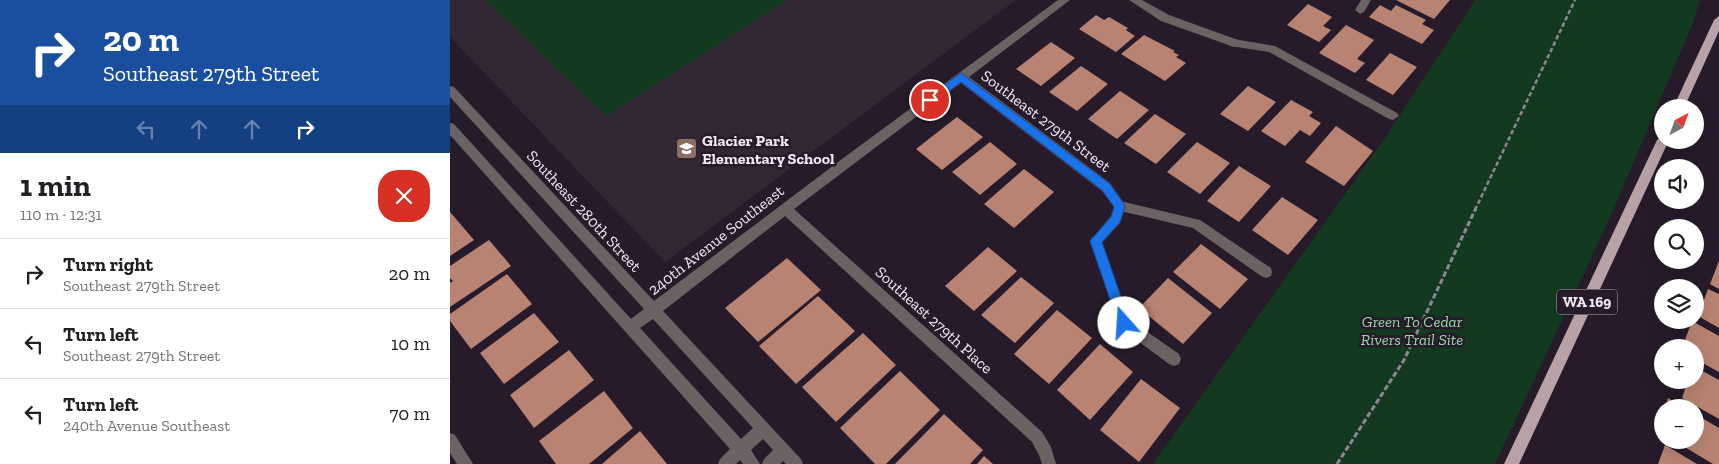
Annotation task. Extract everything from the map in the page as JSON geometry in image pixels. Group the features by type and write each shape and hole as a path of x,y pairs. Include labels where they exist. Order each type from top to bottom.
{"main road":[{"path":"1682,99 1719,20"},
{"name":"WA 169","path":"1511,464 1659,149"}],"street":[{"name":"240th Avenue Southeast","path":"630,328 785,209 1065,0"},
{"path":"1134,0 1173,21 1234,43 1271,49 1393,116"},
{"path":"1360,10 1366,0"},
{"name":"Southeast 279th Street","path":"961,77 1106,187 1120,206"},
{"name":"Southeast 280th Street","path":"450,90 652,311 796,464"},
{"path":"450,127 753,464"},
{"path":"1174,359 1124,323 1096,241 1116,219 1120,206 1196,224 1266,272"},
{"name":"Southeast 279th Place","path":"785,209 1037,437 1046,452 1049,464"},
{"path":"725,464 763,429"},
{"path":"450,440 460,462"},
{"path":"769,464 784,451"}],"path":[{"path":"1337,464 1404,360 1575,0"}],"shaded area":[{"name":"Glacier Park Elementary School","path":"450,0 1016,0 665,262 450,37"}],"green space":[{"path":"485,0 788,0 606,116"},
{"name":"Green To Cedar Rivers Trail Site","path":"1475,0 1700,0 1694,20 1660,99 1654,99 1654,114 1613,211 1495,464 1153,464 1385,138"}],"building":[{"path":"1396,0 1450,0 1434,19"},
{"path":"1308,4 1332,17 1323,26 1331,30 1319,42 1287,25"},
{"path":"1380,5 1391,11 1396,5 1426,20 1422,24 1434,30 1422,44 1369,17"},
{"path":"1096,15 1104,20 1109,17 1128,28 1126,30 1135,36 1116,52 1079,29"},
{"path":"1346,25 1374,40 1357,59 1365,63 1355,73 1319,53"},
{"path":"1144,35 1175,51 1173,52 1179,55 1176,57 1186,63 1165,81 1121,54"},
{"path":"1051,42 1075,58 1041,86 1016,69"},
{"path":"1390,53 1417,67 1393,95 1366,80"},
{"path":"1081,66 1108,84 1077,111 1049,92"},
{"path":"1248,86 1276,102 1248,131 1220,114"},
{"path":"1120,91 1149,110 1117,139 1088,119"},
{"path":"1291,100 1313,112 1309,116 1321,123 1310,136 1300,130 1285,146 1261,131"},
{"path":"1155,114 1186,134 1156,164 1124,143"},
{"path":"957,117 983,137 942,170 916,149"},
{"path":"1336,126 1373,151 1344,186 1305,162"},
{"path":"990,142 1017,164 980,195 952,172"},
{"path":"1197,142 1230,163 1200,194 1167,172"},
{"path":"1239,166 1271,186 1239,222 1207,201"},
{"path":"1024,169 1054,192 1014,228 984,204"},
{"path":"1282,197 1318,220 1288,255 1252,230"},
{"path":"450,212 474,240 450,256"},
{"path":"489,240 511,266 450,307 450,283 453,281 450,278 450,266"},
{"path":"1201,244 1248,279 1220,309 1173,272"},
{"path":"988,247 1017,271 974,311 945,286"},
{"path":"787,258 821,290 758,342 725,308"},
{"path":"1719,261 1719,289 1710,284"},
{"path":"507,274 532,304 471,349 450,321 450,314"},
{"path":"1021,277 1054,303 1015,343 981,315"},
{"path":"1168,278 1212,313 1183,344 1139,308"},
{"path":"1708,289 1719,294 1719,328 1704,319 1704,300"},
{"path":"818,296 855,331 796,384 759,346"},
{"path":"1057,310 1092,338 1049,384 1014,354"},
{"path":"534,313 559,342 504,384 480,353"},
{"path":"1704,328 1719,336 1719,372 1704,364 1704,339 1685,339 1689,329"},
{"path":"863,333 896,365 836,422 802,387"},
{"path":"1100,344 1133,372 1090,420 1057,390"},
{"path":"569,350 594,380 534,428 510,395"},
{"path":"900,371 940,410 886,464 875,464 840,428"},
{"path":"1704,372 1719,380 1719,419 1704,410 1704,399 1682,398 1685,389 1704,389"},
{"path":"1141,379 1180,408 1139,462 1100,430"},
{"path":"604,391 633,428 589,464 556,464 539,441"},
{"path":"944,414 983,450 970,464 895,464"},
{"path":"1704,419 1719,428 1719,464 1713,464 1688,449 1704,449"},
{"path":"640,431 667,464 602,464"},
{"path":"1664,449 1672,449 1697,464 1658,464"},
{"path":"984,456 993,464 977,464"}],"place":[{"name":"Glacier Park Elementary School","path":"686,149"}],"route":[{"path":"930,100 961,77 1106,187 1120,206 1116,219 1096,241 1124,323"}]}
